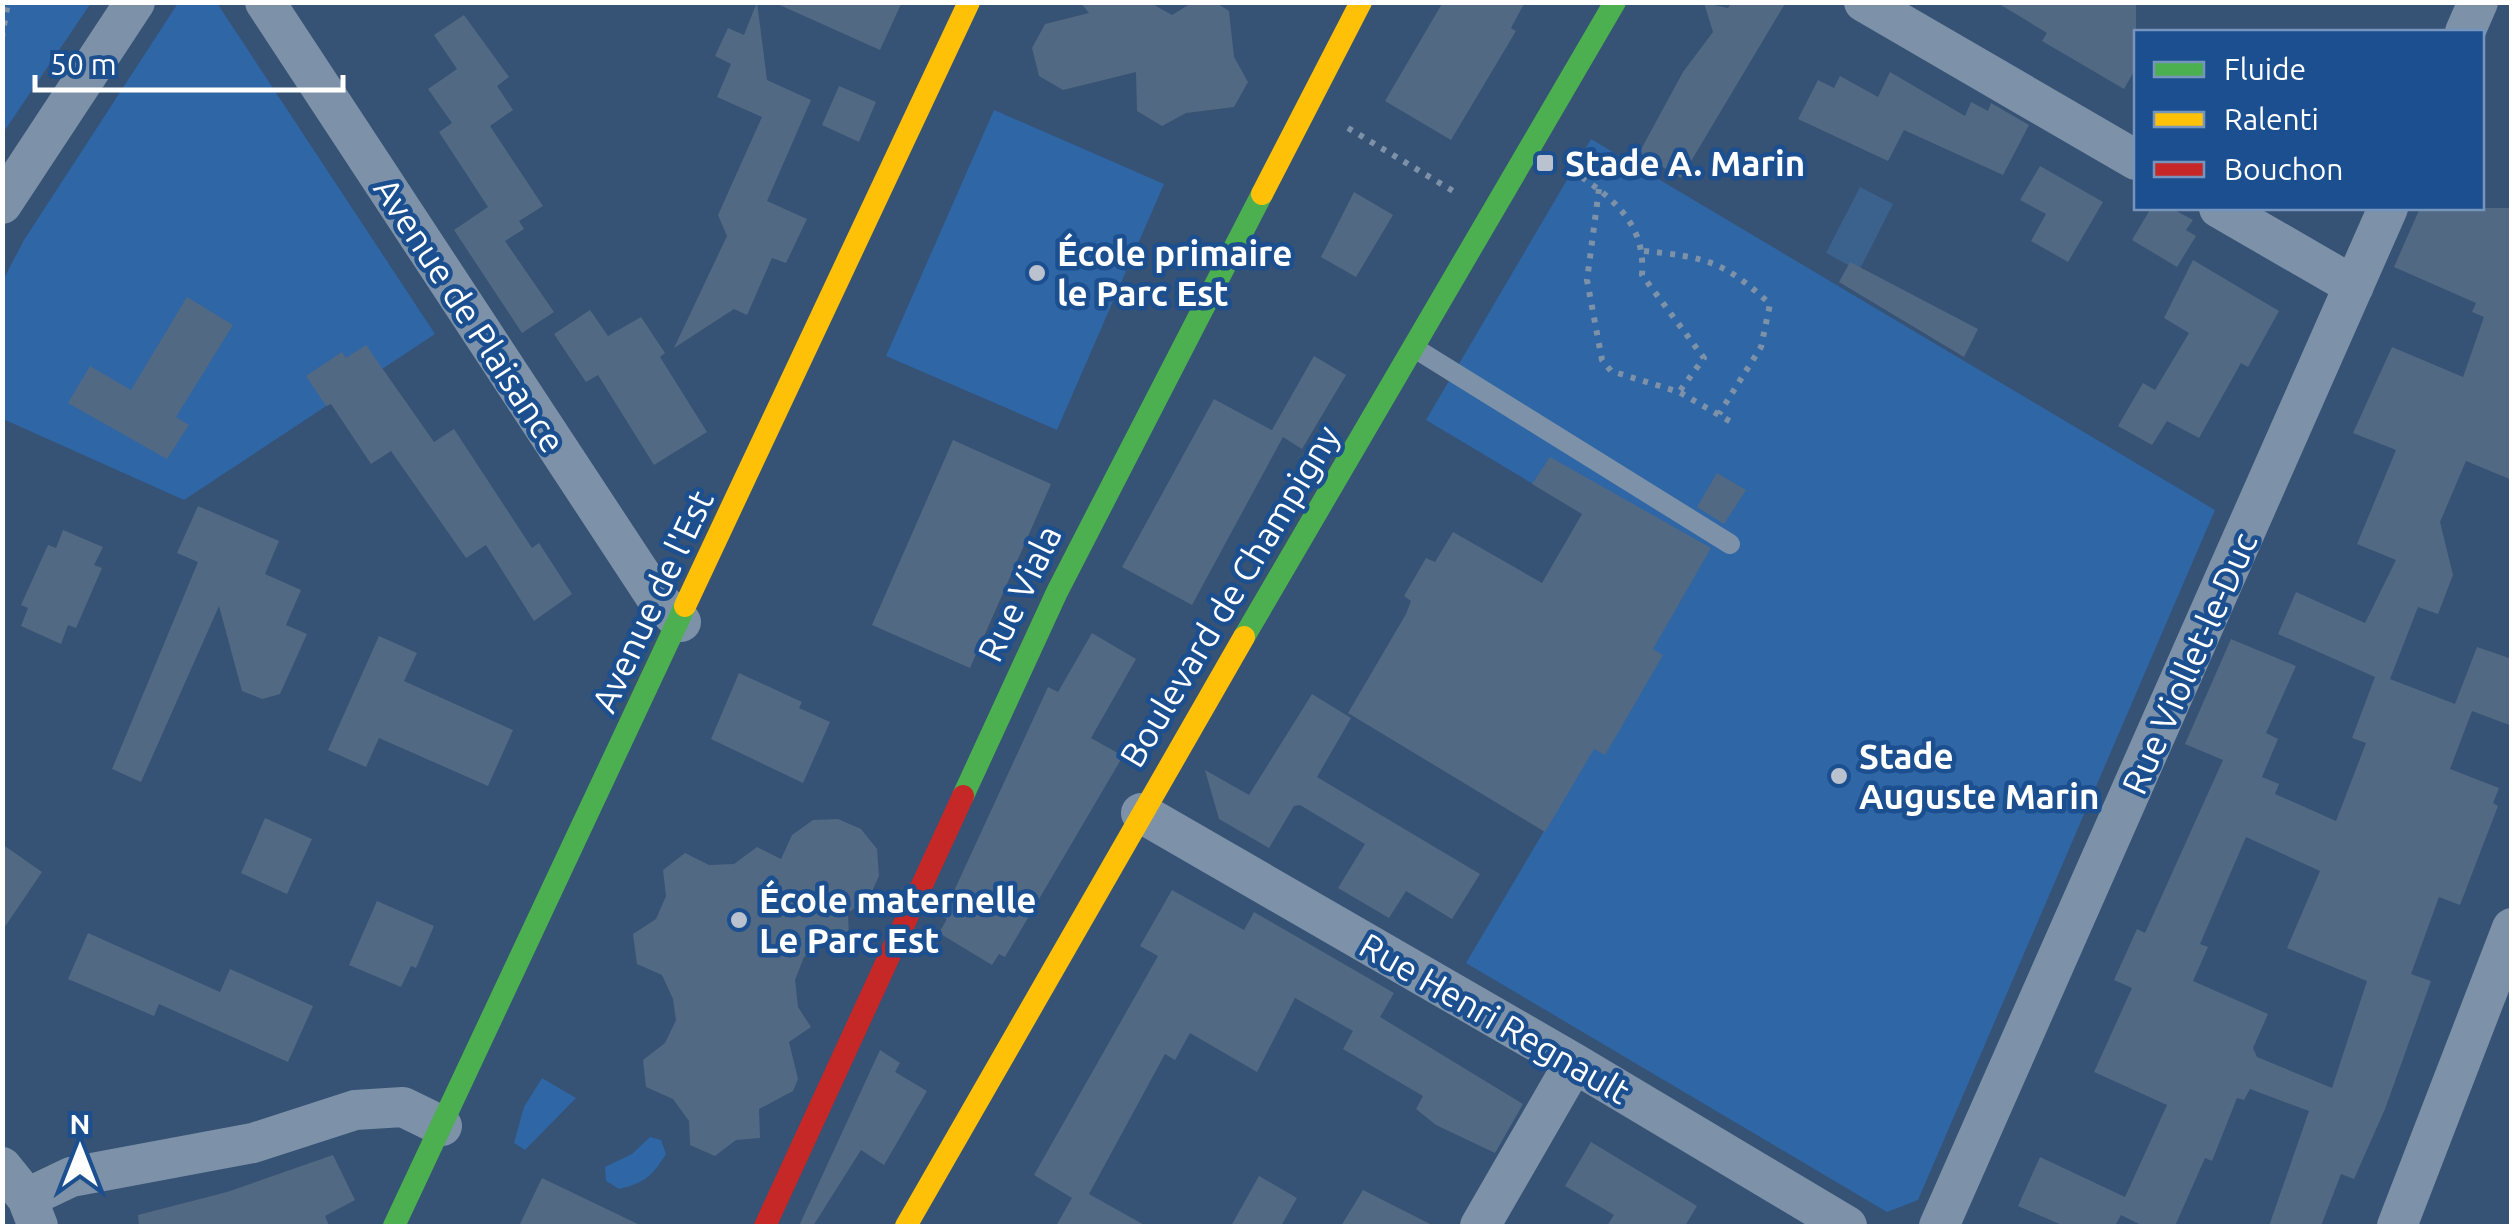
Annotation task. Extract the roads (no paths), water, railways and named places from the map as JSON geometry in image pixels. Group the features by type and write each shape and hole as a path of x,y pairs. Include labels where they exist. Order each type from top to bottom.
{"street":[{"path":"2,204 135,2"},
{"name":"Avenue de Plaisance","path":"264,2 657,598 681,622"},
{"name":"Avenue de l'Est","path":"394,1226 969,2"},
{"name":"Rue Viala","path":"765,1226 1057,592 1361,2"},
{"name":"Boulevard de Champigny","path":"906,1226 1141,813 1416,349 1615,2"},
{"path":"1864,2 2134,159"},
{"path":"2465,30 2478,2"},
{"path":"2222,210 2354,286"},
{"name":"Rue Viollet-le-Duc","path":"1940,1226 2387,210"},
{"name":"Rue Henri Regnault","path":"1141,813 1847,1226"},
{"path":"2397,1226 2512,928"},
{"path":"1480,1226 1574,1063"},
{"path":"22,1197 71,1177 253,1143 356,1110 403,1107 442,1126"}],"lane":[{"path":"1416,349 1730,544"}],"place":[{"name":"Stade A. Marin","path":"1545,163"},
{"name":"École primaire le Parc Est","path":"1037,273"},
{"name":"Stade Auguste Marin","path":"1839,776"},
{"name":"École maternelle Le Parc Est","path":"739,920"}]}
